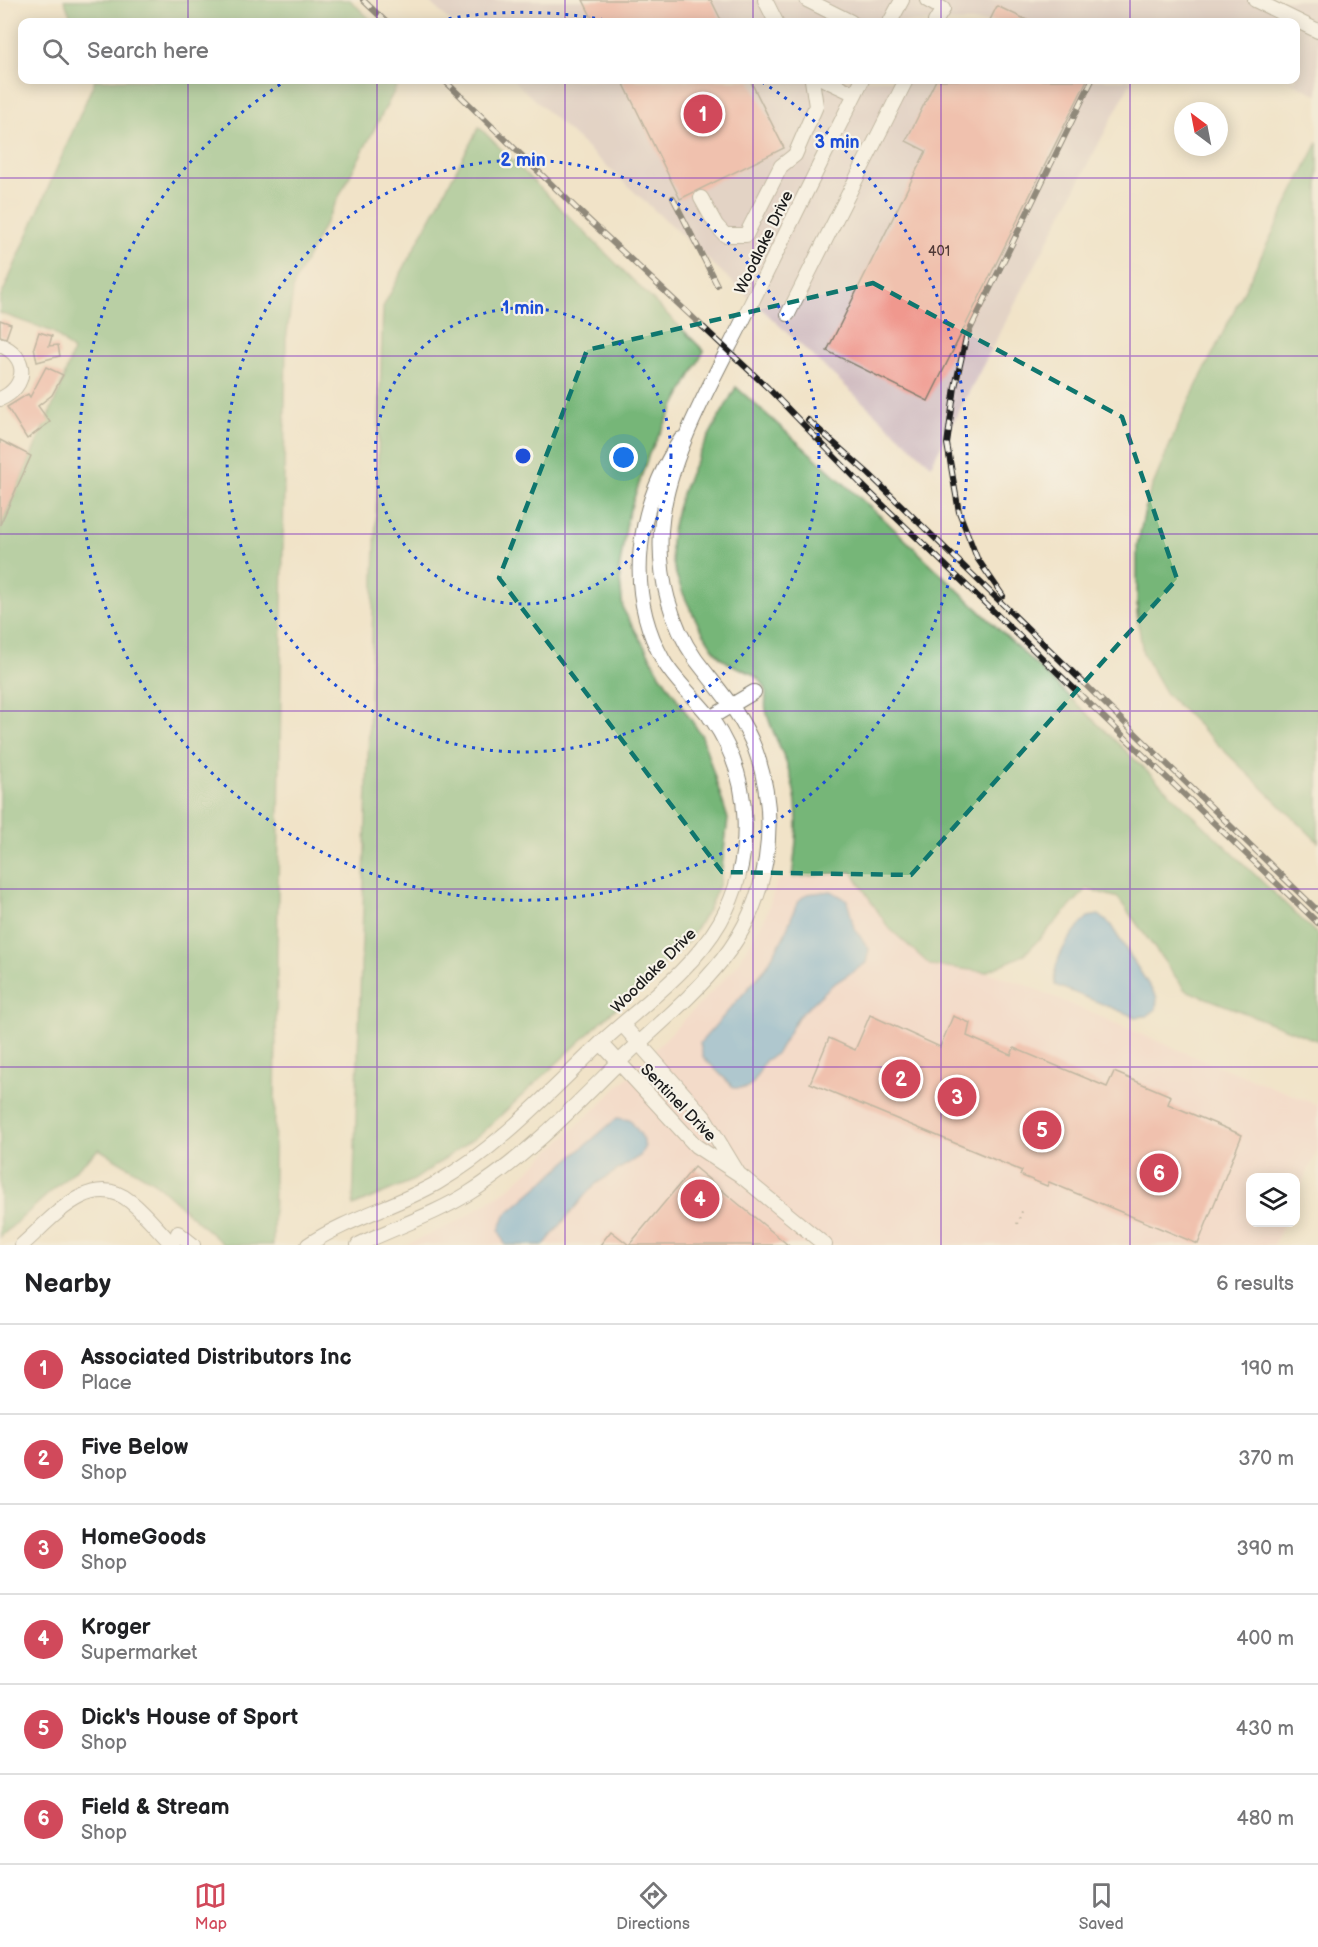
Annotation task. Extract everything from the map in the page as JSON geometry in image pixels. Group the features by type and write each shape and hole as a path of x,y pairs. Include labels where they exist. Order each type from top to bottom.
{"street":[{"path":"765,0 774,18"},
{"path":"807,0 842,18"},
{"path":"892,18 902,0"},
{"path":"927,0 945,4 937,18"},
{"path":"1255,0 1292,18"},
{"path":"1300,22 1318,31"},
{"path":"701,198 716,225 725,235 746,235 781,166 795,155 804,136 816,106 813,84"},
{"path":"834,84 855,94"},
{"name":"Woodlake Drive","path":"308,1245 352,1221 434,1185 472,1161 507,1132 701,948 719,923 735,887 744,843 743,798 732,755 710,718 664,661 646,618 640,577 642,536 652,496 666,461 693,420 860,84"},
{"path":"788,314 904,84"},
{"path":"0,345 14,354 22,375 20,384 13,394 0,399"},
{"name":"Woodlake Drive","path":"358,1245 432,1214 489,1179 524,1151 721,962 739,936 759,891 768,845 766,790 750,737 732,705 683,638 671,610 662,571 660,533 664,506 693,420"},
{"path":"710,718 753,692"},
{"name":"Sentinel Drive","path":"622,1024 704,1117 740,1175"},
{"name":"Sentinel Drive","path":"601,1043 696,1146 740,1175 825,1245"},
{"path":"22,1245 80,1196 106,1191 130,1201 176,1239 193,1245"}],"path":[{"path":"1017,1224 1023,1209"}],"highlighted area":[{"path":"873,283 1122,417 1177,579 911,875 722,872 499,578 587,350"}],"shaded area":[{"path":"427,0 1318,0 1318,95 1295,84 1300,84 1300,18 447,18"},
{"path":"517,84 1130,84 931,465"},
{"path":"852,872 888,927 930,965 986,972 1023,984 1183,1052 1318,1105 1318,1149 1300,1189 1300,1173 1246,1173 1246,1227 1282,1227 1274,1245 406,1245 456,1222 507,1190 605,1100 735,968 765,918 778,879"}],"green space":[{"path":"64,0 350,0 369,18 71,18"},
{"path":"93,84 398,84 294,283 286,340 273,1245 224,1245 154,1182 99,1149 0,1237 0,528 60,389 73,351 53,332 0,313 0,299"},
{"path":"479,127 704,351 649,454 628,516 619,571 623,609 659,672 702,736 728,819 720,883 708,910 688,941 483,1132 414,1180 353,1206 383,307"},
{"path":"1318,142 1318,842 1166,694 1143,654 1137,615 1137,546 1148,497 1183,413"},
{"path":"736,387 889,524 1318,935 1318,1041 1185,990 1118,898 1087,889 1024,955 986,972 930,965 888,927 852,872 792,878 797,835 795,794 787,765 768,717 765,687 754,675 727,662 715,651 700,628 679,584 672,555 671,542 679,501 696,461"}],"water":[{"path":"831,891 847,900 854,928 869,949 866,963 832,985 798,1017 777,1053 765,1061 753,1083 746,1088 734,1088 703,1057 700,1043 765,969 783,938 798,901 807,894"},
{"path":"1099,915 1110,924 1157,998 1156,1009 1147,1016 1135,1017 1055,985 1056,966 1069,939 1088,917"},
{"path":"617,1118 630,1120 641,1135 645,1146 640,1156 597,1183 544,1245 505,1245 499,1230 505,1215"}],"building":[{"path":"583,0 711,0 720,18 592,18"},
{"path":"997,6 1022,18 991,18"},
{"path":"624,84 752,84 784,148 680,199"},
{"path":"934,84 1085,84 928,401 827,351 926,151 906,141"},
{"path":"0,320 11,324 6,338 0,336"},
{"path":"39,332 52,336 49,346 58,345 60,356 37,362 34,347"},
{"path":"46,367 63,375 52,395 38,406 50,422 27,439 7,407 28,394 30,397"},
{"path":"0,440 31,456 0,525"},
{"path":"870,1015 940,1047 953,1016 970,1023 967,1036 1011,1055 1014,1048 1107,1087 1114,1072 1171,1096 1168,1104 1242,1135 1198,1244 1049,1182 1047,1186 1020,1175 1022,1171 810,1083 829,1038 855,1050"},
{"path":"694,1167 788,1245 629,1245"},
{"path":"611,1231 629,1245 600,1245"}],"railway":[{"path":"363,0 382,18"},
{"path":"448,84 768,388 861,484 1318,923"},
{"path":"1003,596 977,558 959,512 947,444 955,387 966,338 1090,84"},
{"path":"673,198 717,285"},
{"path":"808,420 869,474 1318,911"}],"place":[{"name":"Associated Distributors Inc","path":"703,114"},
{"name":"Five Below","path":"901,1079"},
{"name":"HomeGoods","path":"957,1097"},
{"name":"Dick's House of Sport","path":"1042,1130"},
{"name":"Field & Stream","path":"1159,1173"},
{"name":"Kroger","path":"700,1199"}]}
